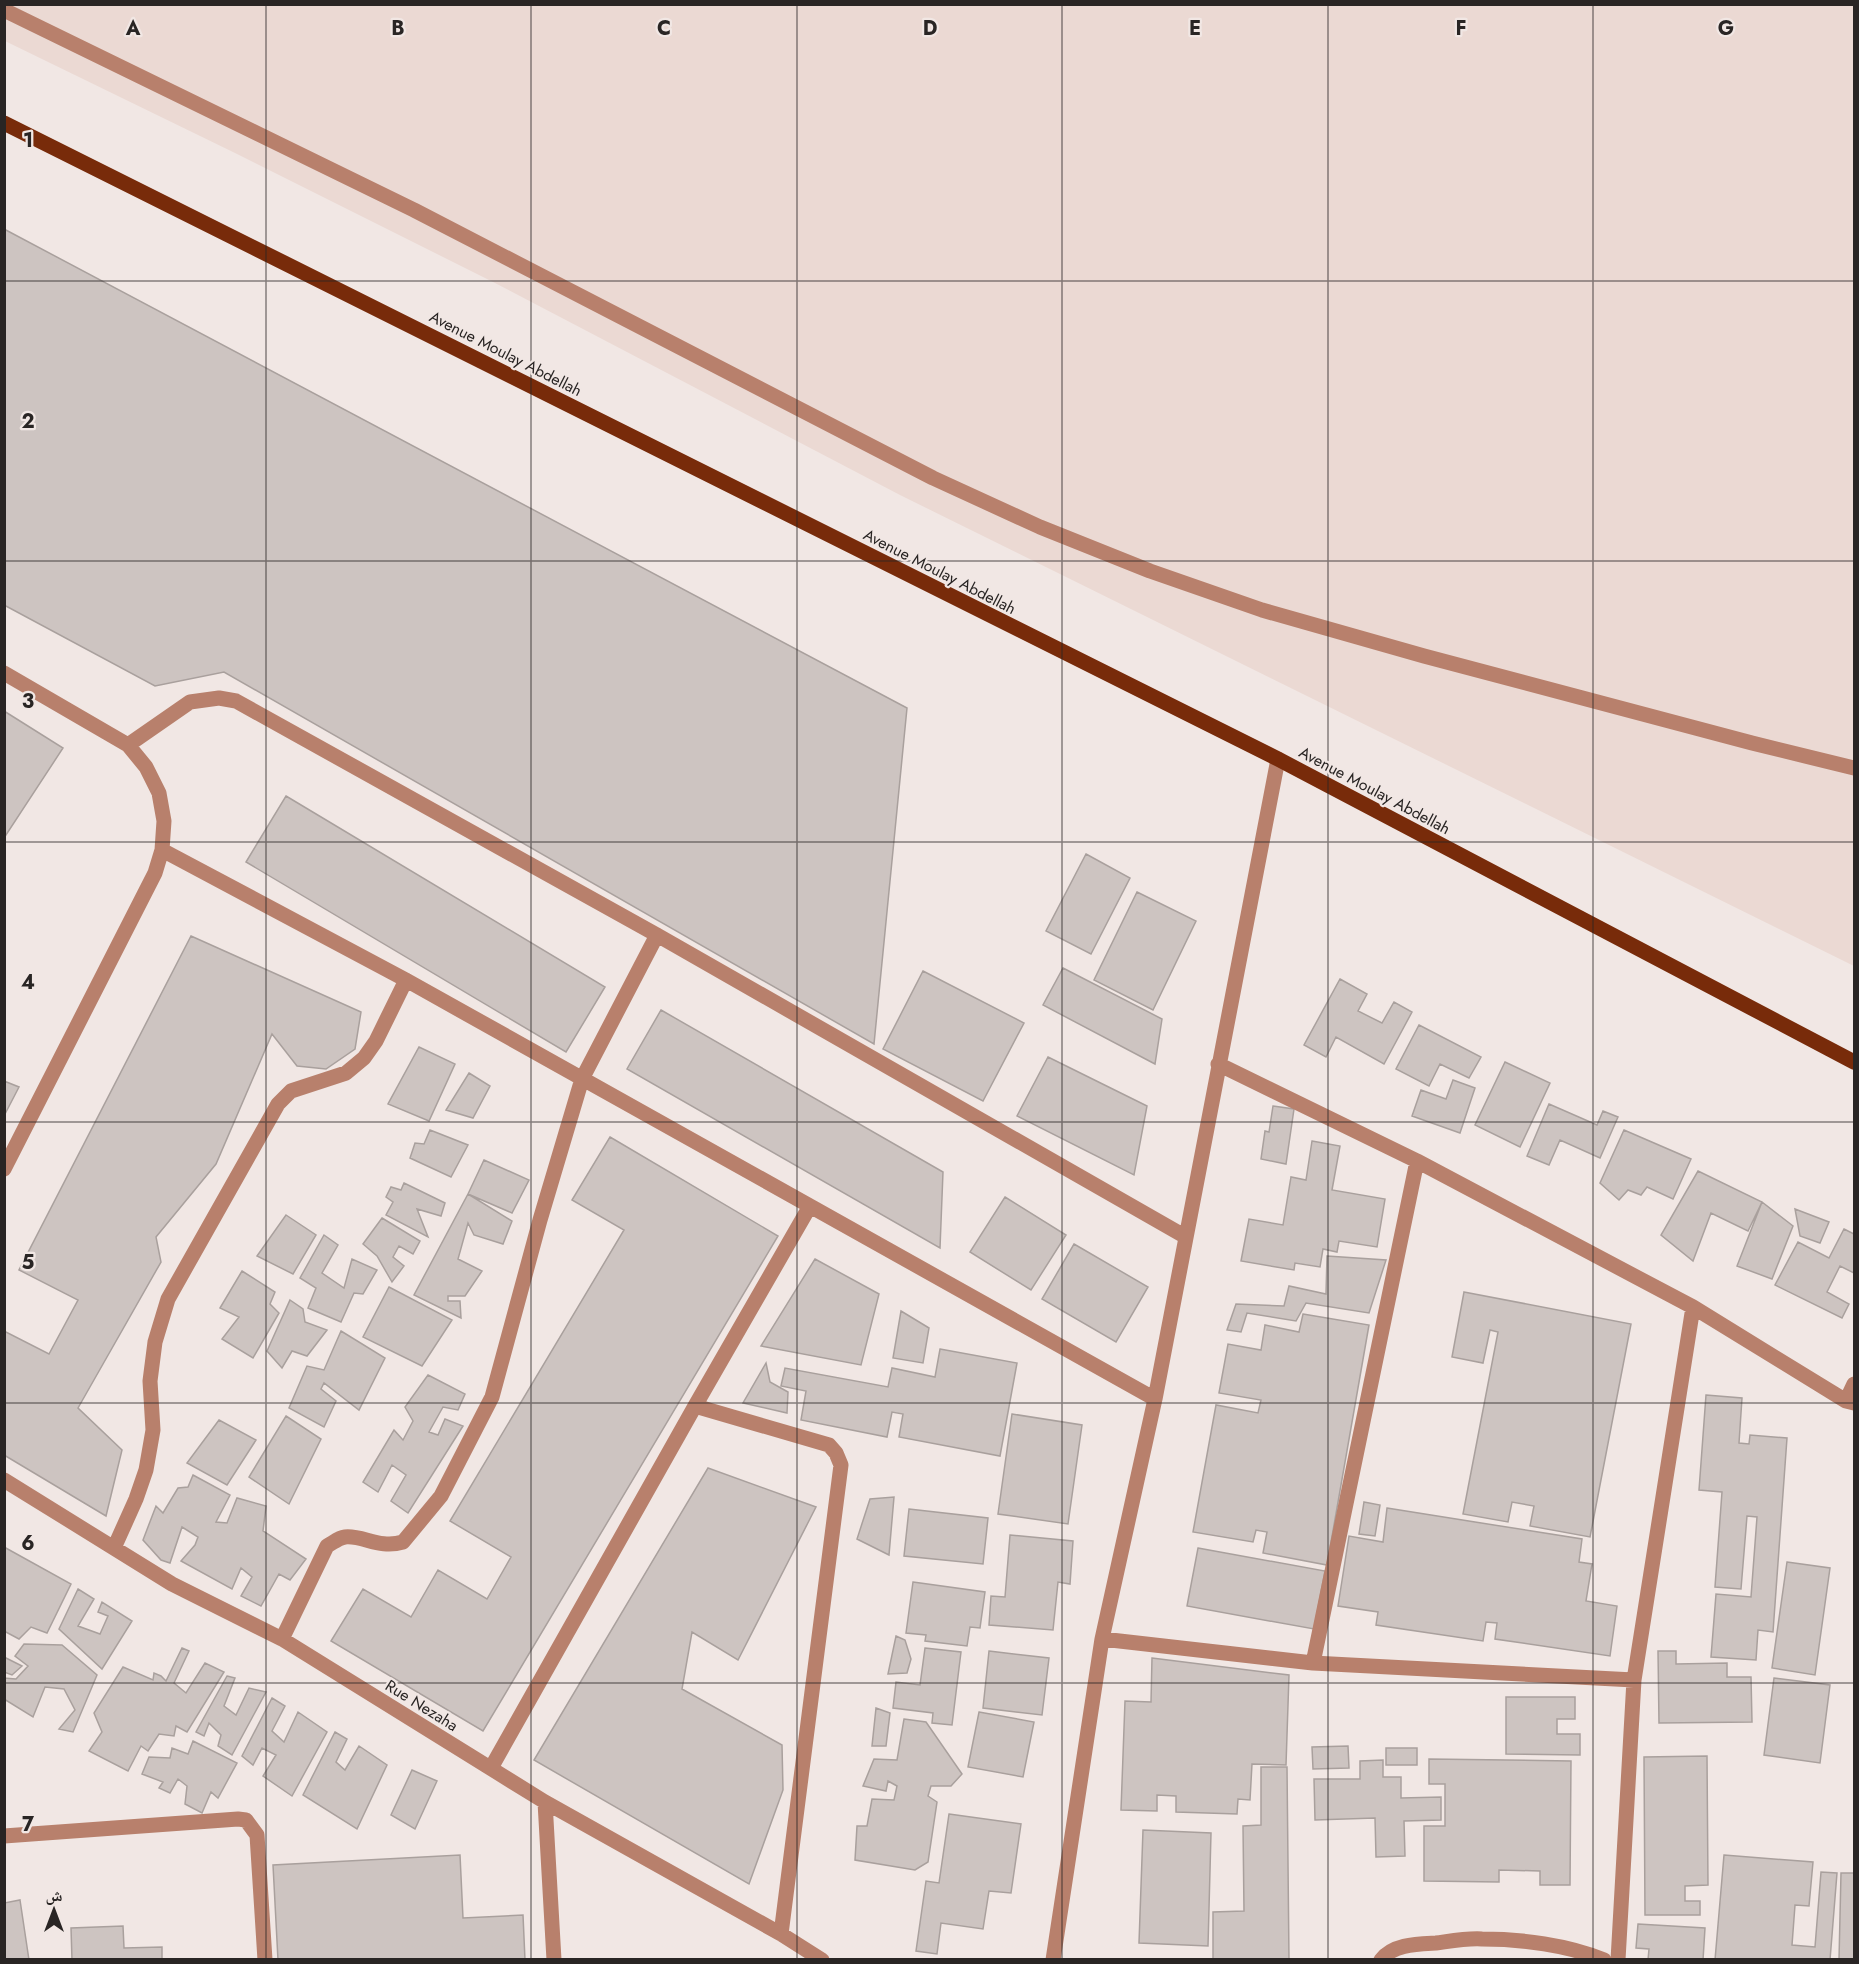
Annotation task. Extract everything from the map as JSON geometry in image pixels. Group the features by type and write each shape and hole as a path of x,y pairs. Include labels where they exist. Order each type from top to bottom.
{"main road":[{"name":"Avenue Moulay Abdellah","path":"4,123 1278,759 1854,1062"}],"street":[{"path":"4,10 414,210 933,478 1051,532 1150,571 1262,610 1425,656 1854,768"},
{"path":"4,673 128,745 146,767 159,793 164,821 162,850 155,873 4,1169"},
{"path":"128,745 190,702 219,698 236,701 657,935 1186,1237"},
{"path":"1053,1959 1102,1639 1155,1399 1278,759"},
{"path":"162,850 406,981 1155,1399"},
{"path":"282,1639 327,1546 337,1539 346,1537 386,1545 403,1542 441,1496 492,1397 540,1220 582,1079 657,935"},
{"path":"114,1548 146,1470 153,1430 150,1381 155,1342 168,1299 278,1104 291,1091 346,1073 364,1058 376,1041 406,981"},
{"path":"1218,1064 1417,1161 1693,1307 1850,1402 1854,1384"},
{"path":"1313,1663 1417,1161"},
{"path":"491,1768 694,1406 810,1206"},
{"path":"1618,1959 1634,1680 1693,1307"},
{"path":"694,1406 829,1445 836,1453 841,1465 781,1934"},
{"name":"Rue Nezaha","path":"5,1481 172,1584 282,1639 545,1802 822,1959"},
{"path":"1102,1639 1313,1663 1634,1680"},
{"path":"545,1802 554,1959"},
{"path":"4,1836 246,1820 257,1835 265,1959"},
{"path":"1381,1959 1384,1955 1405,1946 1481,1938 1553,1946 1585,1952 1604,1959"}],"shaded area":[{"path":"4,5 1854,5 1854,966 900,495 495,283 5,41"}],"building":[{"path":"4,229 907,708 874,1044 224,672 155,686 4,605"},
{"path":"4,711 63,748 4,838"},
{"path":"286,796 605,987 566,1052 246,862"},
{"path":"1086,854 1130,878 1091,954 1046,931"},
{"path":"1137,892 1196,921 1153,1010 1094,980"},
{"path":"191,936 361,1012 355,1049 326,1069 297,1066 272,1034 216,1164 156,1237 161,1262 78,1408 122,1450 106,1516 4,1455 4,1331 49,1354 78,1300 19,1270"},
{"path":"1063,968 1162,1019 1155,1064 1043,1005"},
{"path":"923,971 1024,1023 983,1101 883,1049"},
{"path":"1340,979 1367,994 1358,1011 1382,1023 1394,1002 1412,1012 1384,1064 1336,1037 1326,1057 1304,1045"},
{"path":"661,1010 943,1172 940,1248 627,1069"},
{"path":"1419,1025 1481,1057 1469,1078 1440,1064 1429,1086 1396,1069"},
{"path":"419,1047 455,1064 429,1121 388,1104"},
{"path":"1048,1057 1147,1106 1134,1175 1017,1116"},
{"path":"1505,1062 1550,1083 1520,1147 1475,1125"},
{"path":"469,1073 490,1086 473,1118 446,1110"},
{"path":"1453,1080 1475,1088 1460,1133 1412,1116 1421,1090 1446,1099"},
{"path":"4,1081 19,1087 4,1116"},
{"path":"1549,1104 1597,1125 1603,1111 1618,1117 1600,1158 1560,1140 1549,1165 1527,1156"},
{"path":"1273,1106 1294,1109 1286,1164 1261,1159 1265,1131 1269,1132"},
{"path":"430,1130 468,1145 451,1177 410,1158 415,1143 424,1144"},
{"path":"1624,1130 1691,1159 1673,1199 1647,1187 1641,1195 1628,1190 1619,1200 1600,1183"},
{"path":"610,1137 778,1236 483,1731 331,1641 363,1589 411,1617 438,1570 487,1599 511,1557 450,1521 624,1230 572,1200"},
{"path":"1312,1141 1340,1146 1332,1190 1385,1199 1377,1247 1339,1241 1337,1252 1323,1249 1320,1267 1295,1263 1294,1270 1241,1261 1249,1219 1283,1225 1291,1177 1306,1180"},
{"path":"484,1160 529,1180 512,1213 468,1194"},
{"path":"1698,1171 1762,1202 1748,1231 1711,1213 1693,1261 1661,1235"},
{"path":"404,1183 445,1203 441,1216 417,1209 428,1237 386,1215 393,1202 386,1197 391,1187 401,1190"},
{"path":"468,1194 512,1221 503,1244 474,1235 468,1223 458,1259 482,1271 465,1296 448,1296 448,1301 460,1301 461,1318 414,1295"},
{"path":"1005,1197 1066,1235 1031,1290 970,1252"},
{"path":"1762,1202 1793,1226 1772,1279 1737,1266"},
{"path":"1795,1209 1829,1222 1820,1243 1800,1236"},
{"path":"286,1215 316,1235 293,1274 257,1256"},
{"path":"382,1218 420,1241 413,1254 399,1246 393,1257 404,1266 392,1282 377,1256 363,1244"},
{"path":"1844,1229 1854,1234 1854,1273 1840,1266 1827,1292 1849,1304 1842,1318 1775,1285 1798,1242 1829,1258"},
{"path":"324,1235 338,1245 322,1273 344,1288 352,1259 377,1270 363,1294 354,1293 341,1322 308,1308 316,1288 300,1278"},
{"path":"1074,1244 1148,1287 1116,1342 1042,1299"},
{"path":"1327,1256 1386,1260 1369,1313 1306,1303 1296,1321 1247,1313 1241,1332 1227,1330 1236,1304 1284,1306 1289,1286 1326,1294"},
{"path":"815,1259 879,1294 861,1365 761,1346"},
{"path":"242,1271 275,1292 270,1304 279,1313 253,1358 222,1339 239,1317 220,1308"},
{"path":"389,1287 452,1320 422,1366 363,1337"},
{"path":"1464,1292 1631,1324 1590,1537 1530,1526 1534,1506 1512,1502 1508,1522 1463,1514 1498,1332 1490,1330 1483,1363 1452,1357"},
{"path":"290,1300 303,1309 305,1322 327,1330 307,1356 292,1351 282,1368 267,1351"},
{"path":"901,1311 929,1328 923,1363 893,1358"},
{"path":"1303,1314 1369,1325 1327,1565 1263,1553 1267,1532 1256,1530 1253,1542 1193,1532 1216,1405 1258,1413 1261,1400 1219,1393 1228,1344 1261,1350 1265,1325 1299,1332"},
{"path":"341,1331 385,1358 359,1410 324,1383 321,1389 336,1401 324,1427 289,1408 307,1366 324,1370"},
{"path":"940,1349 1017,1363 1000,1456 899,1437 903,1414 892,1412 887,1437 801,1420 806,1391 781,1386 785,1368 888,1387 892,1368 935,1377"},
{"path":"766,1363 770,1382 788,1392 787,1413 743,1403"},
{"path":"428,1375 465,1394 458,1410 443,1407 429,1432 438,1435 445,1419 463,1426 408,1513 391,1501 406,1475 392,1465 378,1492 363,1482 394,1430 403,1440 413,1421 405,1407"},
{"path":"1706,1395 1742,1398 1739,1443 1749,1444 1750,1435 1787,1438 1773,1632 1758,1630 1756,1660 1711,1657 1716,1594 1751,1597 1757,1517 1747,1516 1741,1589 1715,1587 1722,1492 1699,1490"},
{"path":"1012,1414 1082,1425 1068,1524 998,1514"},
{"path":"286,1416 321,1439 289,1504 249,1477"},
{"path":"219,1420 256,1440 227,1485 187,1463"},
{"path":"708,1468 816,1507 738,1660 692,1632 682,1689 782,1745 783,1790 749,1884 534,1760"},
{"path":"193,1475 230,1495 216,1522 227,1523 237,1498 266,1506 263,1531 306,1559 290,1580 279,1574 261,1606 241,1596 252,1577 241,1568 232,1589 181,1561 195,1545 198,1537 182,1527 170,1563 161,1560 143,1540 156,1506 163,1513 178,1488 188,1487"},
{"path":"894,1497 889,1555 857,1539 870,1499"},
{"path":"1364,1502 1380,1505 1375,1536 1359,1534"},
{"path":"1387,1508 1582,1539 1579,1562 1592,1564 1586,1601 1617,1606 1610,1656 1495,1639 1497,1623 1486,1622 1483,1641 1376,1625 1378,1612 1338,1606 1349,1536 1383,1542"},
{"path":"909,1509 988,1518 983,1564 904,1556"},
{"path":"1010,1535 1073,1541 1070,1584 1058,1582 1053,1630 989,1625 991,1596 1005,1597"},
{"path":"4,1547 71,1584 47,1633 31,1627 19,1639 4,1631"},
{"path":"1198,1548 1325,1571 1314,1629 1187,1606"},
{"path":"1787,1562 1830,1568 1815,1675 1772,1668"},
{"path":"913,1582 985,1592 980,1628 970,1627 967,1646 925,1641 926,1635 906,1633"},
{"path":"78,1589 94,1599 78,1626 100,1634 108,1616 98,1612 102,1602 132,1621 102,1669 59,1629"},
{"path":"896,1636 905,1640 911,1659 907,1673 888,1674"},
{"path":"24,1644 62,1645 97,1675 73,1732 59,1729 75,1710 64,1689 45,1687 33,1717 4,1699 4,1678 16,1679 28,1666 15,1656"},
{"path":"182,1648 189,1651 174,1683 186,1693 205,1663 224,1672 187,1732 176,1726 174,1736 159,1734 148,1751 141,1746 128,1771 89,1751 102,1732 94,1713 123,1667 153,1680 154,1673 166,1681"},
{"path":"925,1648 961,1652 952,1725 932,1723 933,1713 893,1708 896,1682 920,1685"},
{"path":"989,1651 1049,1658 1042,1715 983,1708"},
{"path":"1658,1651 1676,1651 1676,1664 1727,1663 1727,1677 1751,1677 1752,1722 1659,1723"},
{"path":"4,1657 22,1666 12,1675 4,1672"},
{"path":"1152,1658 1289,1675 1286,1765 1252,1764 1250,1800 1238,1799 1237,1814 1176,1812 1176,1796 1157,1795 1157,1811 1121,1810 1125,1701 1151,1702"},
{"path":"227,1676 235,1678 224,1706 236,1715 249,1688 266,1692 232,1755 218,1746 221,1735 209,1723 204,1736 196,1732"},
{"path":"1774,1678 1830,1685 1820,1763 1764,1755"},
{"path":"1506,1697 1575,1697 1575,1719 1557,1719 1557,1734 1580,1734 1580,1755 1506,1754"},
{"path":"272,1698 285,1706 272,1731 284,1742 298,1712 327,1732 292,1796 263,1776 276,1755 262,1748 253,1765 242,1756"},
{"path":"876,1708 890,1713 886,1746 872,1746"},
{"path":"979,1712 1034,1722 1023,1777 968,1767"},
{"path":"904,1719 926,1722 962,1774 951,1786 931,1786 928,1796 937,1802 928,1862 915,1870 855,1860 857,1826 867,1826 872,1799 894,1800 897,1786 888,1781 886,1791 863,1786 874,1759 897,1760"},
{"path":"335,1732 347,1739 336,1762 345,1770 359,1746 387,1765 357,1829 303,1795"},
{"path":"193,1741 237,1763 218,1798 211,1792 202,1813 185,1804 187,1786 178,1779 170,1793 159,1788 163,1782 142,1774 149,1757 170,1758 172,1748 188,1754"},
{"path":"1348,1746 1349,1768 1313,1769 1312,1747"},
{"path":"1386,1748 1417,1748 1417,1765 1386,1765"},
{"path":"1707,1756 1708,1885 1685,1886 1685,1901 1700,1901 1700,1915 1645,1915 1644,1757"},
{"path":"1429,1759 1571,1761 1570,1885 1540,1885 1540,1871 1499,1870 1499,1882 1424,1881 1424,1826 1445,1826 1445,1784 1429,1784"},
{"path":"1383,1760 1383,1777 1401,1777 1401,1798 1441,1797 1441,1820 1404,1821 1405,1856 1376,1857 1375,1818 1315,1820 1314,1779 1360,1779 1360,1761"},
{"path":"1261,1767 1287,1767 1289,1960 1213,1960 1213,1912 1244,1911 1243,1826 1261,1825"},
{"path":"412,1770 437,1781 415,1829 391,1815"},
{"path":"949,1814 1021,1824 1011,1893 989,1891 983,1929 941,1923 937,1954 916,1951 926,1881 939,1883"},
{"path":"1143,1830 1211,1833 1208,1946 1139,1943"},
{"path":"460,1855 463,1918 523,1915 525,1960 278,1960 273,1865"},
{"path":"1724,1855 1813,1862 1809,1906 1795,1905 1792,1945 1815,1947 1821,1872 1837,1873 1830,1960 1715,1960"},
{"path":"1841,1873 1854,1873 1854,1960 1839,1960"},
{"path":"20,1900 29,1960 4,1960 4,1903"},
{"path":"1638,1924 1705,1928 1703,1960 1648,1960 1649,1949 1636,1948"},
{"path":"123,1926 124,1948 162,1947 162,1960 72,1960 71,1928"}]}
